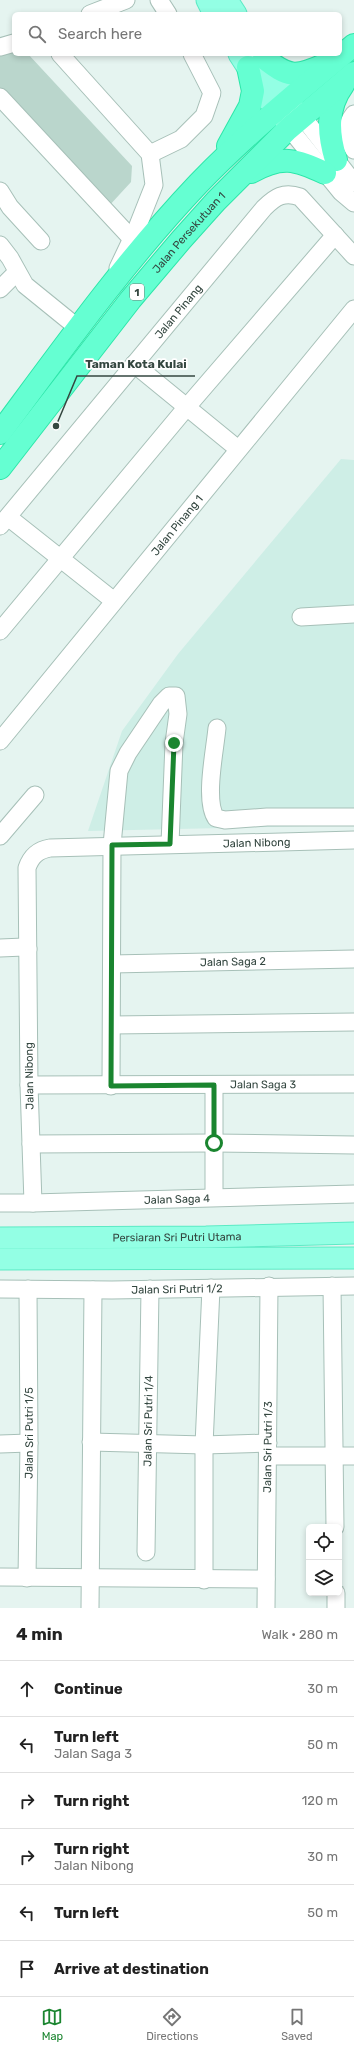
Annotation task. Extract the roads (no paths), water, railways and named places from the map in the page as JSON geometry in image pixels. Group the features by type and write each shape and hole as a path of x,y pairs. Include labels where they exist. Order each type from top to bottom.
{"highway":[{"name":"1","path":"342,55 354,45"},
{"name":"1","path":"0,433 111,284 157,229 212,171 282,105 340,56"},
{"path":"212,171 250,106 253,91 253,58 280,71 293,74 308,72 338,58"},
{"path":"238,179 267,163 286,159 308,165 338,161 330,141 329,124 337,93 350,76"},
{"name":"Jalan Persekutuan 1","path":"0,468 131,299 186,235 238,179 295,123 350,76"}],"main road":[{"path":"207,0 213,12"},
{"path":"227,0 235,12"},
{"path":"253,58 282,105"},
{"name":"Persiaran Sri Putri Utama","path":"0,1238 222,1237 354,1234"},
{"name":"Persiaran Sri Putri Utama","path":"0,1259 354,1258"}],"street":[{"path":"95,12 126,0"},
{"path":"159,0 167,12"},
{"path":"0,47 12,44"},
{"path":"62,56 150,154 154,185 132,239 111,284"},
{"path":"150,154 181,139 204,116 212,92 193,56"},
{"path":"0,97 132,239"},
{"path":"282,105 295,123 338,161 354,183"},
{"path":"354,114 347,129 349,140 338,161 341,192 354,203"},
{"path":"0,190 10,208 41,241"},
{"name":"Jalan Pinang","path":"4,522 134,364 273,199 282,195 292,194 300,197 354,256"},
{"path":"0,631 186,408 335,235"},
{"path":"0,246 10,258 17,272 32,291 78,328"},
{"path":"0,289 17,272"},
{"name":"Jalan Pinang 1","path":"0,741 354,309"},
{"path":"134,364 238,449"},
{"path":"4,522 60,558 114,601"},
{"path":"301,617 354,614"},
{"path":"111,1086 112,845 119,771 128,753 161,704 169,696 176,696 178,714 174,743 170,844"},
{"path":"217,728 211,796 212,812 216,818 225,820 267,817 354,817"},
{"path":"0,836 35,794"},
{"name":"Jalan Nibong","path":"33,1203 29,1085 27,868 29,860 35,853 50,848 112,845 354,840"},
{"path":"0,948 24,947 28,949"},
{"name":"Jalan Saga 2","path":"112,964 354,959"},
{"path":"112,1026 354,1022"},
{"name":"Jalan Saga 3","path":"29,1085 111,1086 354,1084"},
{"path":"214,1085 214,1197"},
{"path":"31,1144 214,1143 354,1145"},
{"name":"Jalan Saga 4","path":"0,1203 354,1194"},
{"name":"Jalan Sri Putri 1/2","path":"0,1288 93,1290 269,1286 354,1286"},
{"name":"Jalan Sri Putri 1/3","path":"266,1608 269,1286"},
{"path":"332,1286 335,1524"},
{"name":"Jalan Sri Putri 1/5","path":"27,1578 29,1443 28,1288"},
{"path":"204,1580 204,1445 211,1288"},
{"name":"Jalan Sri Putri 1/4","path":"146,1552 150,1289"},
{"path":"90,1608 93,1290"},
{"path":"91,1442 204,1445 333,1456 354,1456"},
{"path":"0,1444 29,1443"},
{"path":"0,1577 204,1580 266,1579"},
{"path":"336,1596 336,1608"}],"place":[{"name":"Taman Kota Kulai","path":"56,426"}]}
